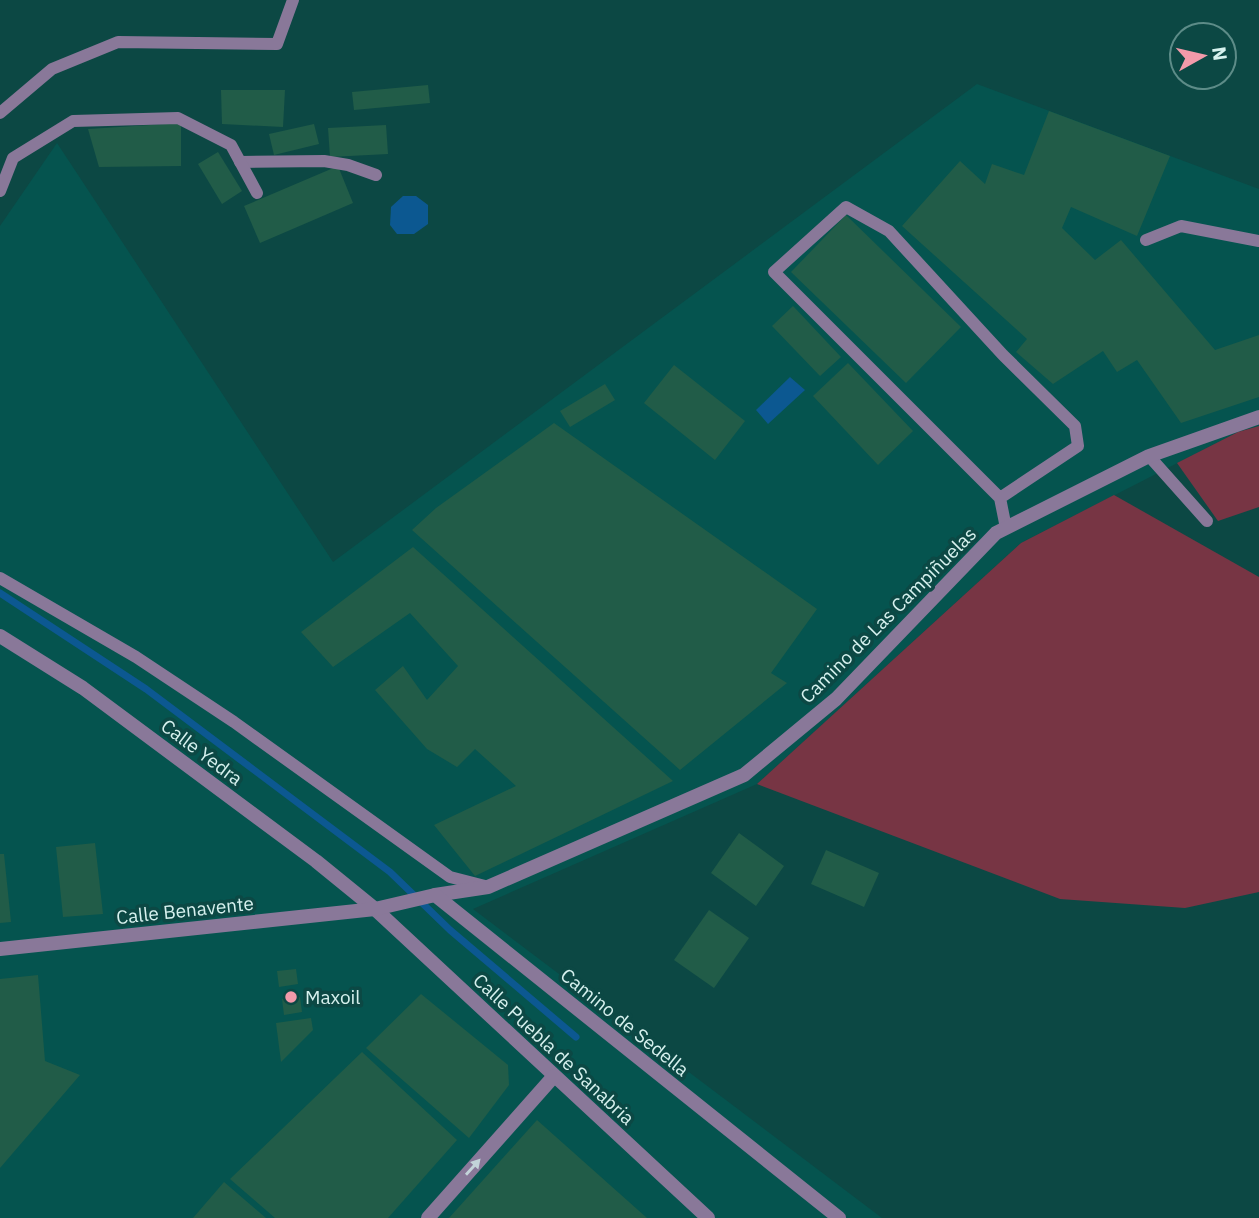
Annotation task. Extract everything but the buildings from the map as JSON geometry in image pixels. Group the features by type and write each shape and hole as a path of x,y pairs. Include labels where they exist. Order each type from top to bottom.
{"street":[{"name":"Camino de Las Campiñuelas","path":"435,895 488,887 744,775 836,699 996,533 1149,456 1259,417"},
{"name":"Calle Yedra","path":"4,642 83,688 316,861 375,909"},
{"path":"375,909 435,895"},
{"name":"Camino de Sedella","path":"435,895 839,1218"},
{"name":"Calle Benavente","path":"0,949 375,909"},
{"name":"Calle Puebla de Sanabria","path":"375,909 708,1218"},
{"path":"428,1218 554,1076"}],"lane":[{"path":"0,113 52,69 118,42 276,44 293,0"},
{"path":"0,191 13,158 74,121 178,118 232,145 257,193"},
{"path":"240,162 324,161 348,165 376,175"},
{"path":"1000,498 1078,446 1074,426 1003,355 889,231 846,207 774,272 1000,498 1006,528"},
{"path":"1146,240 1181,226 1259,241"},
{"path":"1149,456 1206,521"},
{"path":"0,578 136,657 234,722 450,877 488,887"}],"shaded area":[{"path":"977,84 1259,189 1259,426 1238,432 1021,543 757,784 473,909 882,1218 0,1218 0,226 57,143 333,562"},
{"path":"403,196 416,196 428,205 428,224 414,234 397,234 390,225 391,207"},
{"path":"790,377 805,390 768,424 756,410"},
{"path":"1259,426 1259,507 1218,521 1177,463 1238,432"},
{"path":"1114,495 1259,577 1259,892 1185,908 1060,899 757,784 1021,543"}],"waterway":[{"path":"0,593 146,689 390,872 450,930 576,1037"}],"place":[{"name":"Maxoil","path":"291,997"}]}
